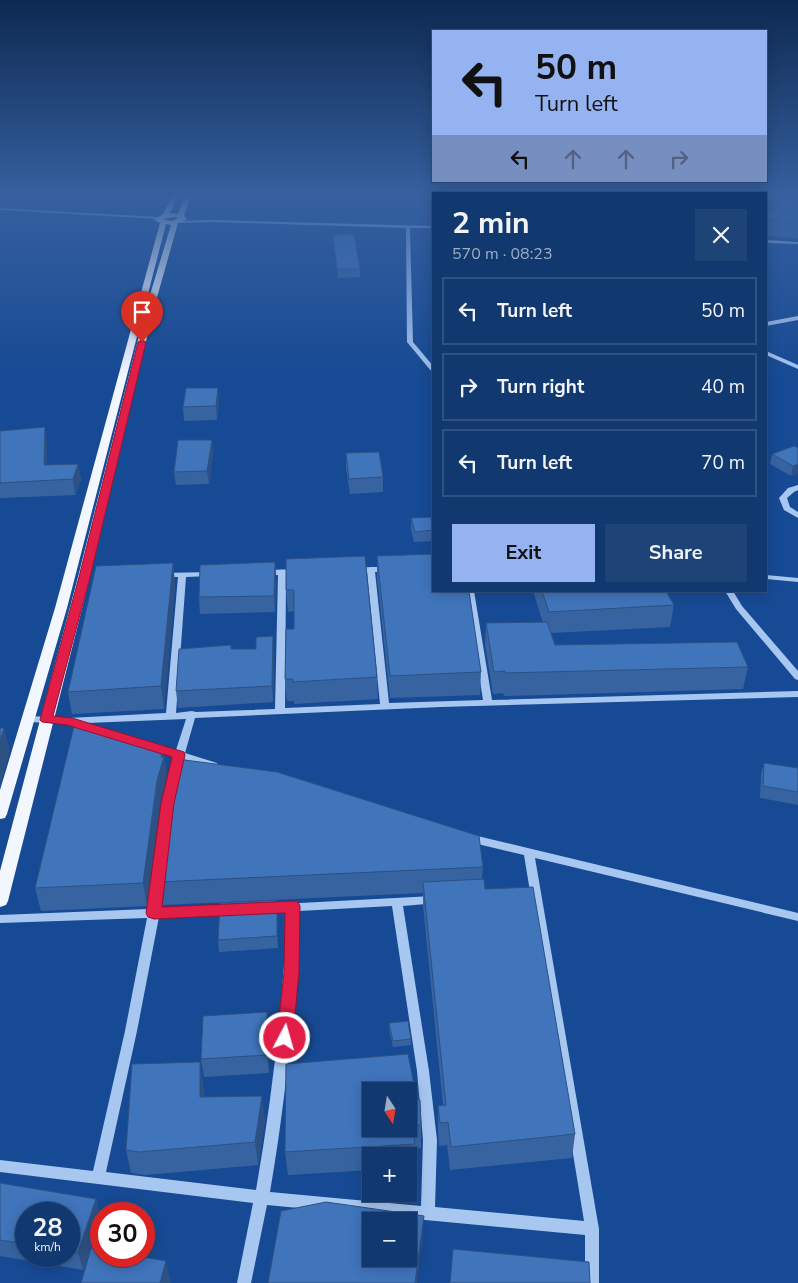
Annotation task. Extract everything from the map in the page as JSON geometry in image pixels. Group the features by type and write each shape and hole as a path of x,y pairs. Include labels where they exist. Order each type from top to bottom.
{"main road":[{"path":"0,814 161,256"},
{"path":"0,901 46,720 89,577 163,256"}],"street":[{"path":"409,256 410,342 432,370"},
{"path":"767,324 798,318"},
{"path":"767,353 798,367"},
{"path":"798,487 791,490 783,498 787,508 798,516"},
{"path":"352,570 398,568"},
{"path":"371,569 385,706"},
{"path":"250,573 312,571"},
{"path":"280,710 282,572"},
{"path":"152,576 221,574"},
{"path":"170,715 182,575"},
{"path":"68,578 89,577"},
{"path":"767,577 798,580"},
{"path":"470,592 488,702"},
{"path":"730,592 798,677"},
{"path":"29,719 68,721 488,702 798,694"},
{"path":"98,1178 131,1031 154,913 168,803 179,755 192,714"},
{"path":"68,721 226,769"},
{"path":"461,836 798,917"},
{"path":"528,853 531,895 592,1228 592,1283"},
{"path":"0,919 446,899"},
{"path":"397,902 424,1081 430,1140 428,1212"},
{"path":"244,1283 264,1198 291,972 293,906"},
{"path":"0,1166 264,1198 592,1228"}],"building":[{"path":"335,256 358,256 360,269 337,269"},
{"path":"186,388 218,388 216,406 183,407"},
{"path":"45,427 44,465 78,464 73,479 0,483 0,431"},
{"path":"178,440 212,440 207,471 174,472"},
{"path":"794,446 798,448 798,464 793,466 772,454"},
{"path":"379,452 383,477 349,479 346,453"},
{"path":"432,517 432,530 415,532 411,518"},
{"path":"432,554 432,592 469,592 481,672 390,676 377,556"},
{"path":"365,556 377,677 293,682 293,679 285,679 286,629 294,629 294,590 286,590 286,559"},
{"path":"275,562 274,596 199,597 200,565"},
{"path":"173,563 161,686 68,692 96,566"},
{"path":"542,592 667,592 674,605 549,612"},
{"path":"547,622 555,645 737,642 748,667 494,672 486,623"},
{"path":"273,636 272,686 176,691 179,649 231,645 231,649 256,649 256,637"},
{"path":"74,726 163,745 161,757 164,757 157,780 143,883 35,888"},
{"path":"0,728 4,728 0,742"},
{"path":"177,759 277,772 479,836 483,867 158,882 171,780"},
{"path":"764,763 798,768 798,792 763,786"},
{"path":"484,879 485,889 533,887 575,1134 451,1147 448,1122 440,1123 438,1106 446,1105 423,882"},
{"path":"277,900 277,936 218,940 220,903"},
{"path":"267,1012 267,1055 201,1059 203,1016"},
{"path":"408,1021 411,1039 393,1041 389,1023"},
{"path":"408,1054 414,1082 362,1082 362,1138 414,1138 415,1144 285,1152 286,1064"},
{"path":"200,1062 200,1097 262,1096 255,1142 139,1152 126,1150 132,1064"},
{"path":"418,1099 420,1100 421,1125 418,1125"},
{"path":"0,1183 96,1199 95,1202 90,1202 90,1217 80,1246 80,1202 15,1202 15,1242 0,1240"},
{"path":"326,1202 396,1212 362,1212 362,1267 417,1267 417,1215 424,1216 415,1283 268,1283 281,1211"},
{"path":"453,1249 589,1262 590,1283 450,1283"},
{"path":"90,1252 90,1267 155,1267 155,1259 166,1261 160,1283 81,1283"}],"route":[{"path":"142,342 84,577 46,720 68,721 179,755 168,803 154,913 293,906 291,972 285,1038"}]}
